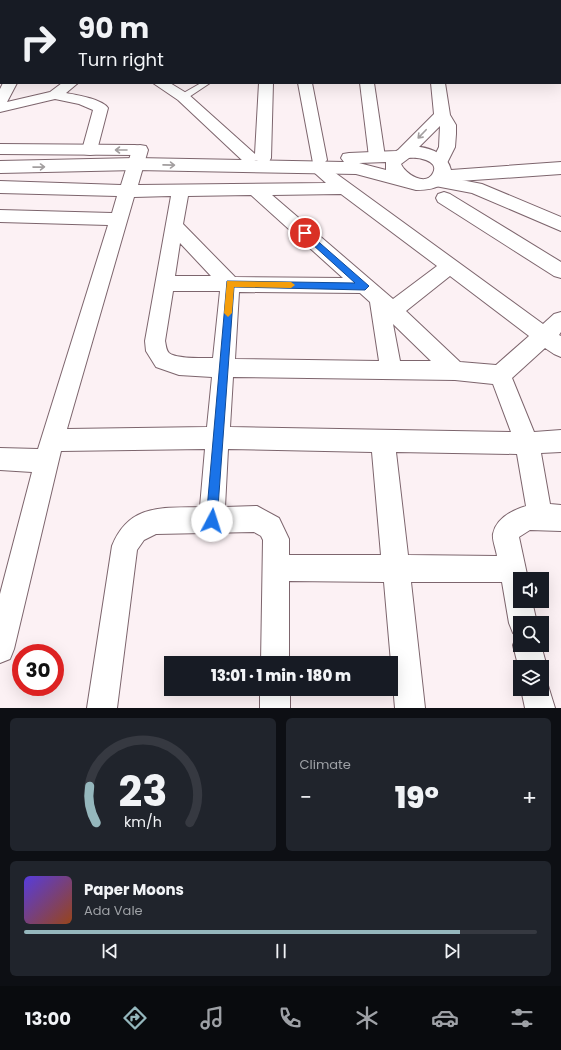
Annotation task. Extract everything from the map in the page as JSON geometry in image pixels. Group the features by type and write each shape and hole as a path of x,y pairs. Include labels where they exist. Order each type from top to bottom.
{"main road":[{"path":"0,167 138,157 256,158 356,168 402,179 408,182 423,184 439,171 448,147 448,125 442,115 438,84"},
{"path":"402,179 394,169 393,164 442,115"},
{"path":"0,149 90,150 138,157 318,163 419,152 427,153 439,171 561,224"},
{"path":"439,171 520,171 561,168"}],"street":[{"path":"0,102 9,84"},
{"path":"56,95 69,84"},
{"path":"256,158 266,84"},
{"path":"306,84 318,163 346,188 553,342"},
{"path":"367,84 377,157"},
{"path":"171,88 256,158"},
{"path":"0,108 56,95 83,101 101,108 90,150"},
{"path":"0,649 50,450 126,191 138,157"},
{"path":"0,187 126,191 257,191 346,188"},
{"path":"180,191 155,341 156,351 163,361 179,366 224,368 455,371 500,375 553,342 561,320"},
{"path":"257,191 378,298 455,371"},
{"path":"444,198 561,271"},
{"path":"0,216 118,219"},
{"path":"174,226 230,284 212,521"},
{"path":"164,282 230,284 378,298 450,266"},
{"path":"378,298 392,370"},
{"path":"500,375 527,443 550,517 512,524 506,534 522,616"},
{"path":"0,459 50,450 219,438 527,443 561,441"},
{"path":"383,441 410,708"},
{"path":"102,708 125,546 135,531 154,521 212,521 257,518 266,523 276,538 275,656"},
{"path":"276,568 512,569"},
{"path":"275,696 275,708"},
{"path":"537,696 540,708"}],"lane":[{"path":"171,88 199,84"}],"slow traffic":[{"path":"228,313 230,284 291,285"}],"route":[{"path":"212,521 230,284 365,286 305,233"}]}
